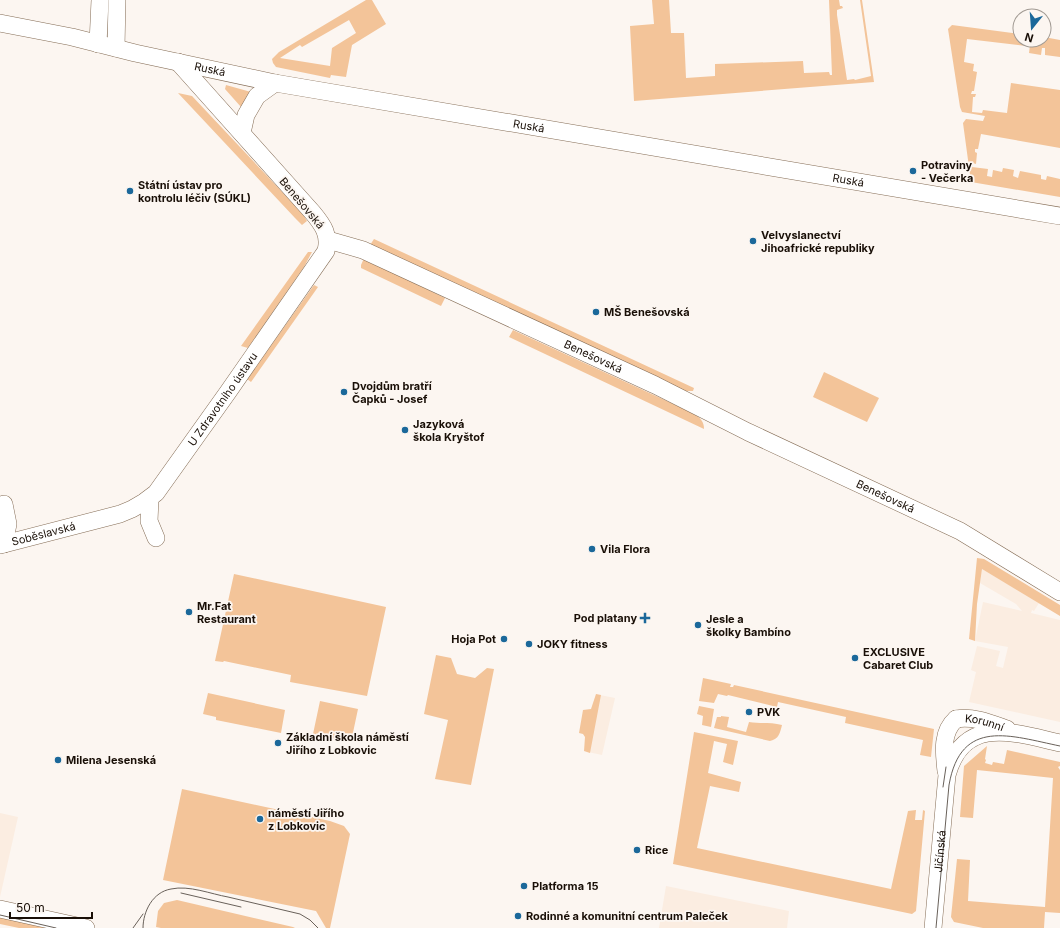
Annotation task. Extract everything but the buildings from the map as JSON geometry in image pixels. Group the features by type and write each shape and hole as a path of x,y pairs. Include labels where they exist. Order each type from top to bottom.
{"street":[{"path":"98,44 100,0"},
{"path":"116,48 117,0"},
{"name":"Ruská","path":"0,23 275,83 1060,216"},
{"name":"Benešovská","path":"178,62 313,213 324,228 328,240 363,250 655,385 748,432 901,503 971,537 1060,592"},
{"path":"242,133 246,115 257,96 275,83"},
{"name":"U Zdravotního ústavu","path":"87,522 120,514 132,509 150,499 156,493 321,259 326,251 328,240"},
{"path":"150,499 149,521 156,538"},
{"path":"2,545 8,524 4,504"},
{"name":"Soběslavská","path":"2,545 87,522"},
{"name":"Korunní","path":"956,719 970,718 984,721 1012,732 1060,744"},
{"path":"956,719 962,727 967,742"},
{"name":"Jičínská","path":"947,775 944,754 945,737 950,726 956,719"},
{"name":"Korunní","path":"967,742 984,734 994,732 1012,732"},
{"name":"Jičínská","path":"933,928 947,775 952,758 967,742"},
{"path":"0,909 86,928"}],"shaded area":[{"path":"366,0 372,0 386,24 352,45 346,77 331,75 330,78 276,67 272,59 279,52","holes":["349,20 356,33 332,48 330,66 280,58 300,45 302,47"]},
{"path":"652,0 669,0 671,33 684,33 686,78 715,76 715,64 803,61 804,73 829,72 830,75 832,75 829,0 839,0 840,6 843,8 837,10 837,15 847,80 855,80 871,76 860,0 862,0 874,82 634,101 630,26 654,24"},
{"path":"952,25 1012,33 1012,44 967,39 964,62 974,64 973,71 977,72 974,91 972,91 971,94 976,94 975,97 973,97 972,112 982,113 983,110 1007,113 1011,83 1060,90 1060,148 981,134 978,149 975,149 975,152 977,153 976,164 973,163 972,167 988,169 987,176 992,177 993,170 1002,172 1003,168 1014,170 1013,176 1018,178 1020,171 1041,175 1041,179 1046,180 1047,176 1060,179 1060,197 971,182 963,123 966,119 983,121 985,116 962,112 948,29"},
{"path":"1052,38 1060,40 1060,57 1045,55 1045,48 1052,48"},
{"path":"1030,48 1042,48 1041,55 1029,53"},
{"path":"226,85 251,92 241,107 225,89"},
{"path":"178,93 192,96 302,213 307,221 302,225"},
{"path":"374,239 694,388 693,391 682,391 370,245"},
{"path":"308,252 312,252 304,267 248,348 241,346"},
{"path":"365,256 379,266 445,298 441,306 361,268"},
{"path":"314,285 318,287 251,382 247,379"},
{"path":"513,330 695,414 702,421 704,429 509,337"},
{"path":"824,372 879,398 867,422 813,397"},
{"path":"977,558 984,559 1060,605 1060,616 982,569 977,604 975,641 969,639"},
{"path":"982,569 1039,603 1031,613 1060,620 1060,722 969,702 976,672 971,670 977,646 1000,651 996,666 1003,668 1008,647 975,641 983,602 1022,611 1016,604 980,583"},
{"path":"234,574 386,607 367,696 290,682 291,675 224,661 215,661"},
{"path":"436,655 451,658 457,674 475,678 487,668 494,669 471,785 435,779 448,720 424,714"},
{"path":"703,678 731,684 730,687 733,687 734,685 934,729 931,757 920,755 923,740 845,723 846,717 778,702 777,707 728,695 718,694 714,703 699,701"},
{"path":"208,693 285,710 281,733 216,720 216,717 203,714"},
{"path":"596,694 601,695 590,753 584,751 585,737 583,734 579,733 583,710 591,709"},
{"path":"600,695 615,698 602,755 588,752"},
{"path":"320,701 358,709 351,742 313,734"},
{"path":"699,706 714,709 711,727 702,725 703,716 697,714"},
{"path":"717,717 729,717 727,727 746,732 749,722 782,725 780,733 777,737 770,741 714,728"},
{"path":"694,732 738,741 733,765 723,762 727,744 714,741 708,773 741,782 739,792 710,786 697,848 891,889 908,811 916,810 915,820 922,820 923,810 925,811 916,911 912,914 673,864"},
{"path":"987,746 985,763 992,765 993,762 1004,764 1007,750 1060,762 1060,766 1058,767 1060,770 1060,913 1045,912 1044,928 983,928 954,922 951,917 957,859 970,860 968,901 1045,907 1053,778 977,770 973,818 960,817 964,766"},
{"path":"182,789 330,821 344,826 350,834 330,928 326,928 316,911 163,880"},
{"path":"0,813 18,817 0,897"},
{"path":"666,886 789,911 787,928 659,928"},
{"path":"177,900 295,928 156,927 158,911 164,903"},
{"path":"0,913 67,928 19,928 0,924"}],"tram line":[{"path":"936,928 949,785 955,763 965,749 976,740 991,736 1024,738 1060,746"},
{"path":"943,787 946,767"},
{"path":"143,928 143,922 147,909 154,898 165,891 178,888 200,890 300,914 310,920 318,928"},
{"path":"181,893 241,907"},
{"path":"133,928 143,914"},
{"path":"0,915 56,928"}],"place":[{"name":"Potraviny - Večerka","path":"913,171"},
{"name":"Státní ústav pro kontrolu léčiv (SÚKL)","path":"130,191"},
{"name":"Velvyslanectví Jihoafrické republiky","path":"753,241"},
{"name":"MŠ Benešovská","path":"596,312"},
{"name":"Dvojdům bratří Čapků - Josef","path":"344,392"},
{"name":"Jazyková škola Kryštof","path":"405,430"},
{"name":"Vila Flora","path":"592,549"},
{"name":"Mr.Fat Restaurant","path":"189,612"},
{"name":"Pod platany","path":"645,618"},
{"name":"Jesle a školky Bambíno","path":"698,625"},
{"name":"Hoja Pot","path":"504,639"},
{"name":"JOKY fitness","path":"529,644"},
{"name":"EXCLUSIVE Cabaret Club","path":"855,658"},
{"name":"PVK","path":"749,712"},
{"name":"Základní škola náměstí Jiřího z Lobkovic","path":"278,743"},
{"name":"Milena Jesenská","path":"58,760"},
{"name":"náměstí Jiřího z Lobkovic","path":"260,819"},
{"name":"Rice","path":"637,850"},
{"name":"Platforma 15","path":"524,886"},
{"name":"Rodinné a komunitní centrum Paleček","path":"518,916"}]}
